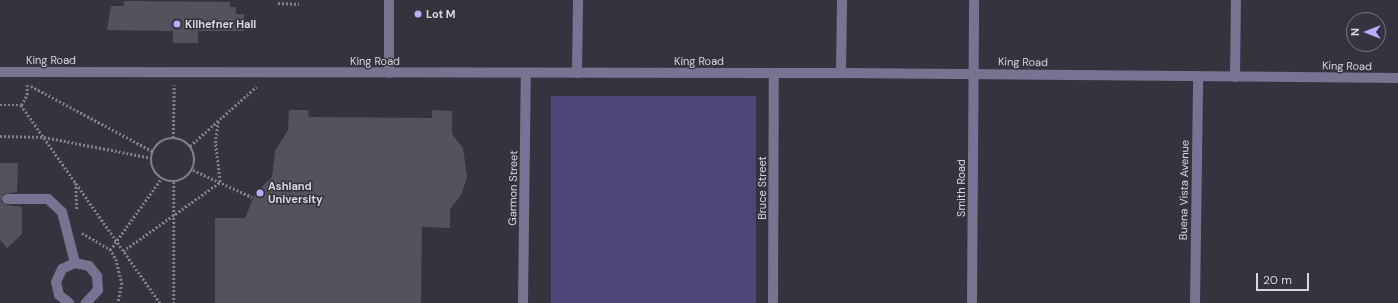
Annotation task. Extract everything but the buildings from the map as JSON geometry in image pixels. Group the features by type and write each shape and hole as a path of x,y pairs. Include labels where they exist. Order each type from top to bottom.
{"street":[{"path":"388,0 389,73"},
{"path":"578,0 578,73"},
{"path":"841,73 842,0"},
{"name":"Smith Road","path":"972,303 974,0"},
{"path":"1235,77 1236,0"},
{"name":"King Road","path":"0,72 841,73 1398,78"},
{"name":"Garmon Street","path":"524,303 526,73"},
{"name":"Bruce Street","path":"773,303 774,73"},
{"name":"Buena Vista Avenue","path":"1195,303 1198,77"},
{"path":"6,199 48,198 62,212 75,263"},
{"path":"62,301 57,289 58,275 68,265 75,263 89,266 97,276 98,290 95,296 86,303"}],"path":[{"path":"278,3 299,4"},
{"path":"21,105 27,95 27,84 154,152"},
{"path":"173,138 174,85"},
{"path":"190,146 258,85"},
{"path":"0,105 21,105"},
{"path":"21,105 160,303"},
{"path":"218,121 215,143 220,182"},
{"path":"0,136 44,137 152,158"},
{"path":"173,138 190,146 195,155 193,170 183,180 174,182 161,179 152,167 152,158 160,143 173,138"},
{"path":"193,170 252,197"},
{"path":"110,250 161,179"},
{"path":"76,182 77,212"},
{"path":"174,182 174,303"},
{"path":"123,251 220,182"},
{"path":"78,228 91,239 110,250 120,269 122,283 118,303"}],"shaded area":[{"path":"551,96 756,96 756,303 551,303"}],"place":[{"name":"Lot M","path":"418,14"},
{"name":"Kilhefner Hall","path":"177,24"},
{"name":"Ashland University","path":"260,193"}]}
